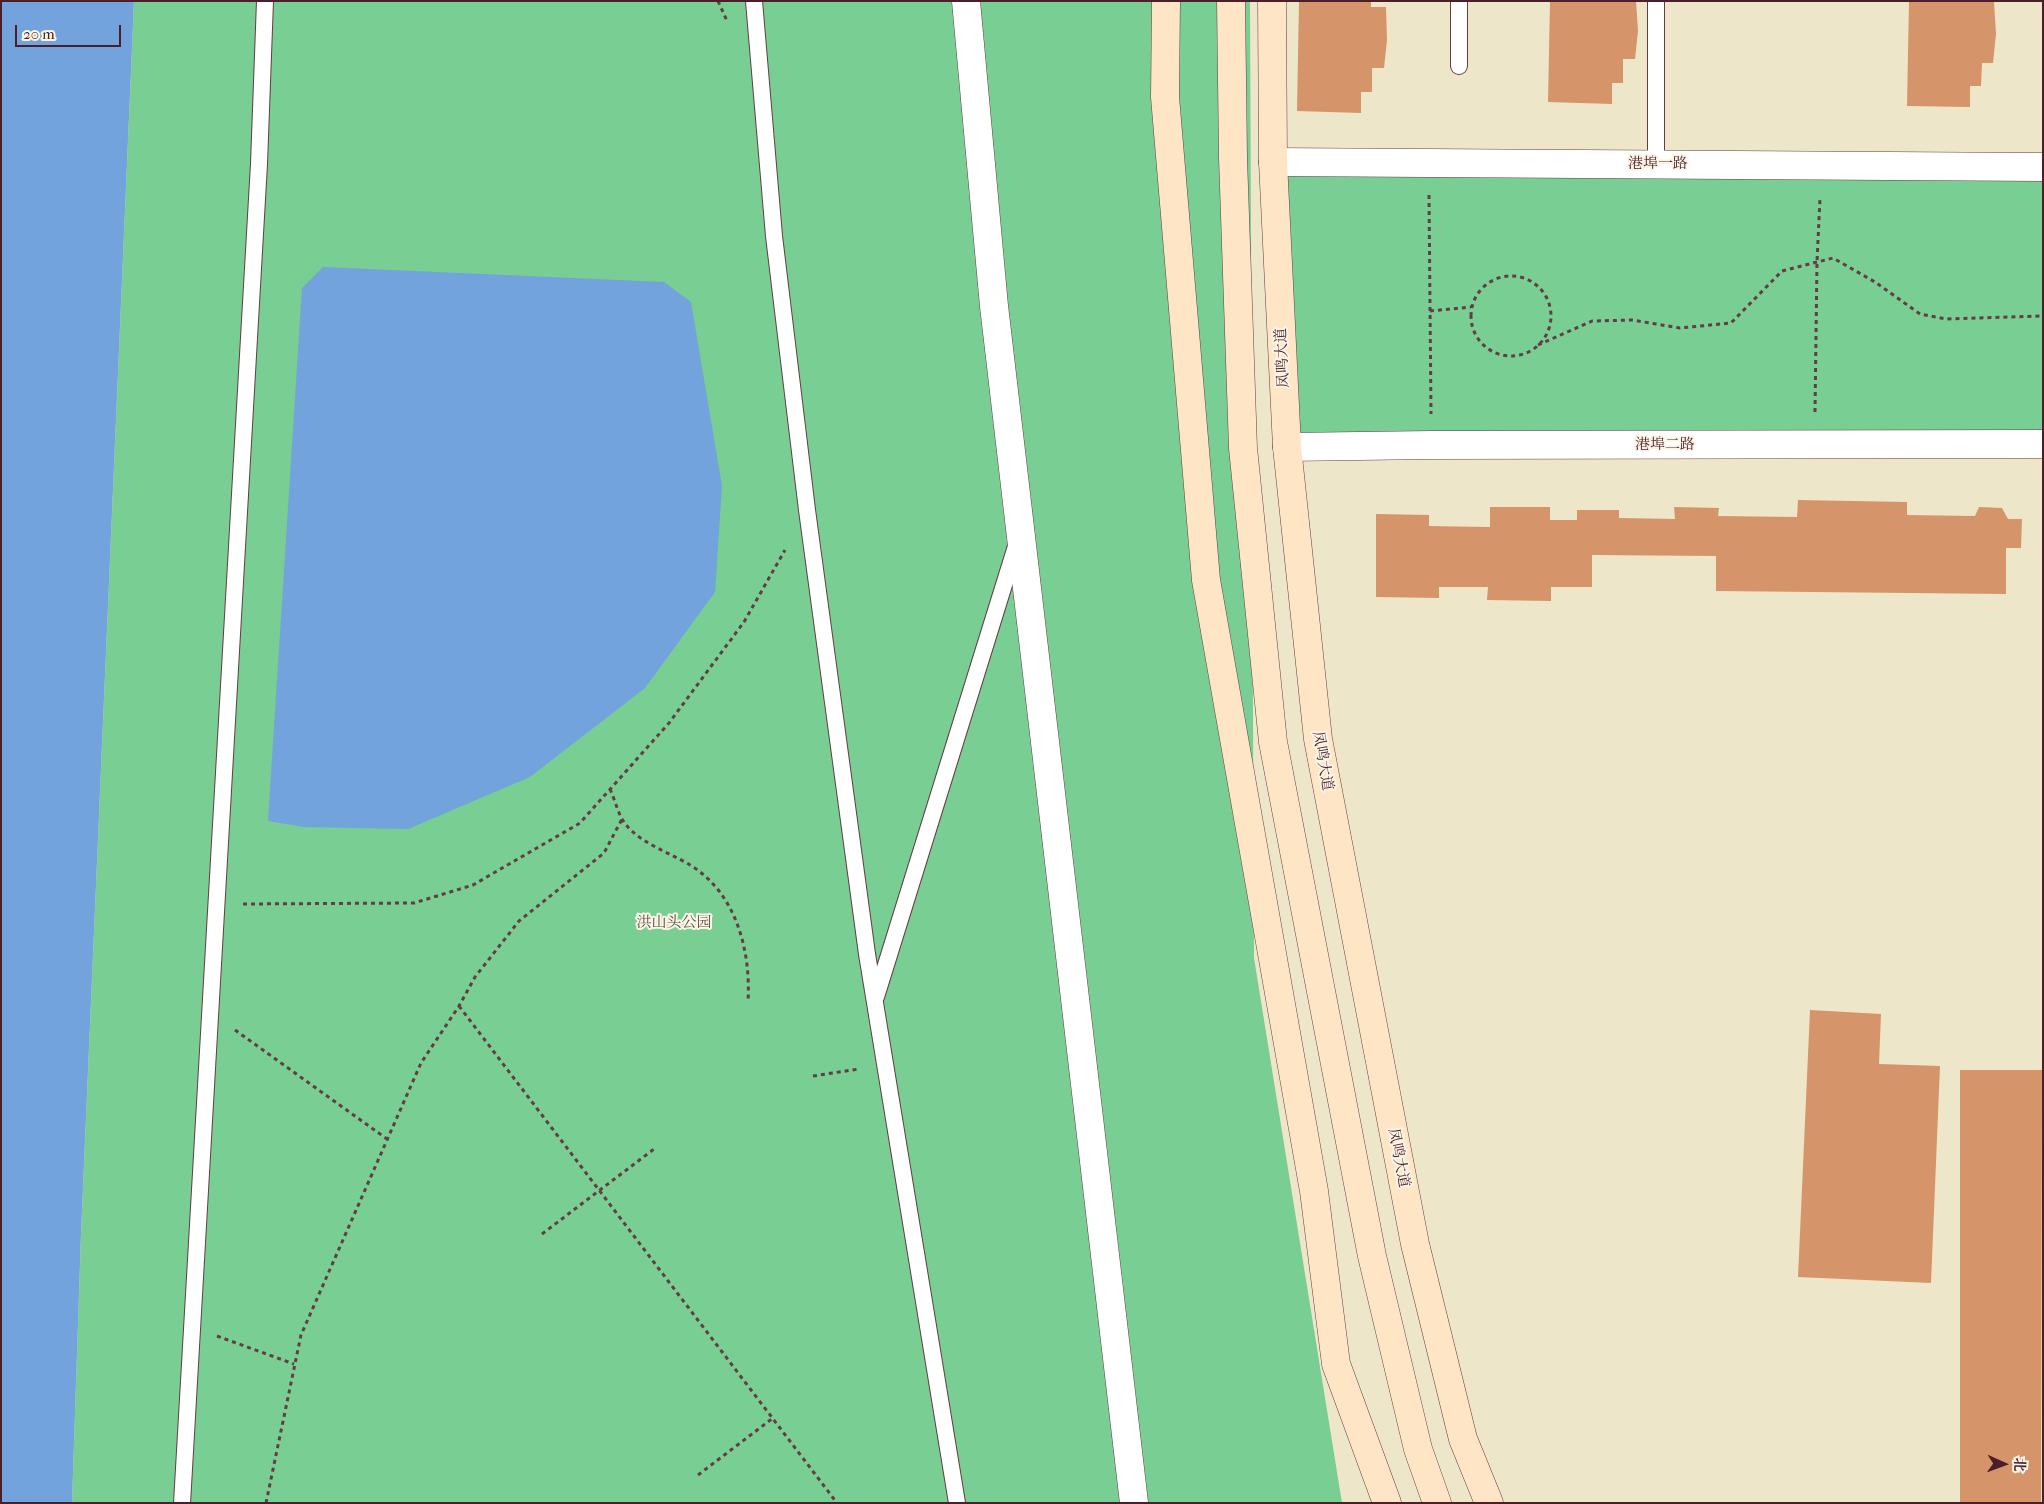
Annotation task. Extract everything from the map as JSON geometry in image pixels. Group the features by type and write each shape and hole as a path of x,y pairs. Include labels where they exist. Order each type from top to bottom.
{"main road":[{"path":"1166,1 1165,97 1206,580 1314,1191 1336,1364 1387,1503"},
{"path":"1232,1 1233,158 1243,448 1273,742 1372,1256 1418,1448 1437,1503"},
{"name":"凤鸣大道","path":"1272,1 1273,162 1287,447 1318,739 1415,1244 1463,1439 1489,1503"}],"street":[{"path":"966,1 994,306 1134,1503"},
{"name":"港埠一路","path":"1273,162 2043,167"},
{"name":"港埠二路","path":"1287,447 2043,444"}],"lane":[{"path":"182,1503 258,174 265,1"},
{"path":"754,1 774,236 808,510 874,1000 957,1503"},
{"path":"1459,1 1459,66"},
{"path":"1656,1 1656,164"},
{"path":"874,1000 1020,531"}],"path":[{"path":"1429,162 1431,445"},
{"path":"1814,444 1816,262 1822,165"},
{"path":"1538,345 1546,335 1550,322 1550,309 1545,295 1537,285 1525,278 1511,276 1498,278 1486,284 1477,294 1472,307 1471,320 1474,332 1491,351 1503,355 1516,356 1528,352 1538,345 1592,320 1632,320 1680,328 1731,323 1782,271 1833,258 1875,282 1920,314 1946,319 2043,316"},
{"path":"1430,311 1472,307"},
{"path":"216,904 414,903 473,885 580,823 670,723 744,622 808,510"},
{"path":"610,789 622,819 644,841 691,865 720,892 740,929 749,977 748,1002"},
{"path":"266,1503 300,1335 421,1063 459,1006 475,978 519,922 604,853 622,819"},
{"path":"459,1006 837,1503"},
{"path":"210,1012 387,1139"},
{"path":"813,1076 885,1064"},
{"path":"542,1234 654,1150"},
{"path":"192,1327 294,1364"},
{"path":"698,1476 773,1418"}],"green space":[{"name":"洪山头公园","path":"134,1 1250,1 1254,958 1342,1503 72,1503 81,1234"},
{"path":"1273,162 2043,167 2043,444 1287,447"}],"water":[{"path":"1,1 134,1 81,1234 72,1503 1,1503"},
{"path":"323,267 664,282 691,302 722,486 715,592 645,688 530,777 408,829 304,827 268,821 302,288"}],"building":[{"path":"1299,1 1371,1 1371,7 1386,7 1387,40 1384,68 1372,68 1372,92 1361,92 1361,113 1297,111"},
{"path":"1550,1 1636,1 1638,31 1635,59 1623,59 1623,83 1612,83 1612,104 1548,102"},
{"path":"1909,1 1994,2 1996,34 1993,63 1982,63 1981,86 1970,86 1970,107 1907,106"},
{"path":"1798,500 1907,502 1907,515 1975,516 1979,507 2002,508 2008,519 2022,519 2021,548 2006,548 2006,594 1716,591 1716,556 1592,555 1592,587 1551,587 1551,601 1487,600 1488,587 1439,587 1439,598 1376,597 1376,514 1429,515 1429,526 1490,527 1490,507 1550,507 1550,520 1577,520 1577,510 1619,510 1619,518 1675,519 1674,507 1719,508 1718,516 1797,517"},
{"path":"1810,1010 1881,1014 1879,1064 1940,1066 1931,1283 1798,1277"},
{"path":"1960,1070 2042,1070 2041,1503 1960,1503"}]}
